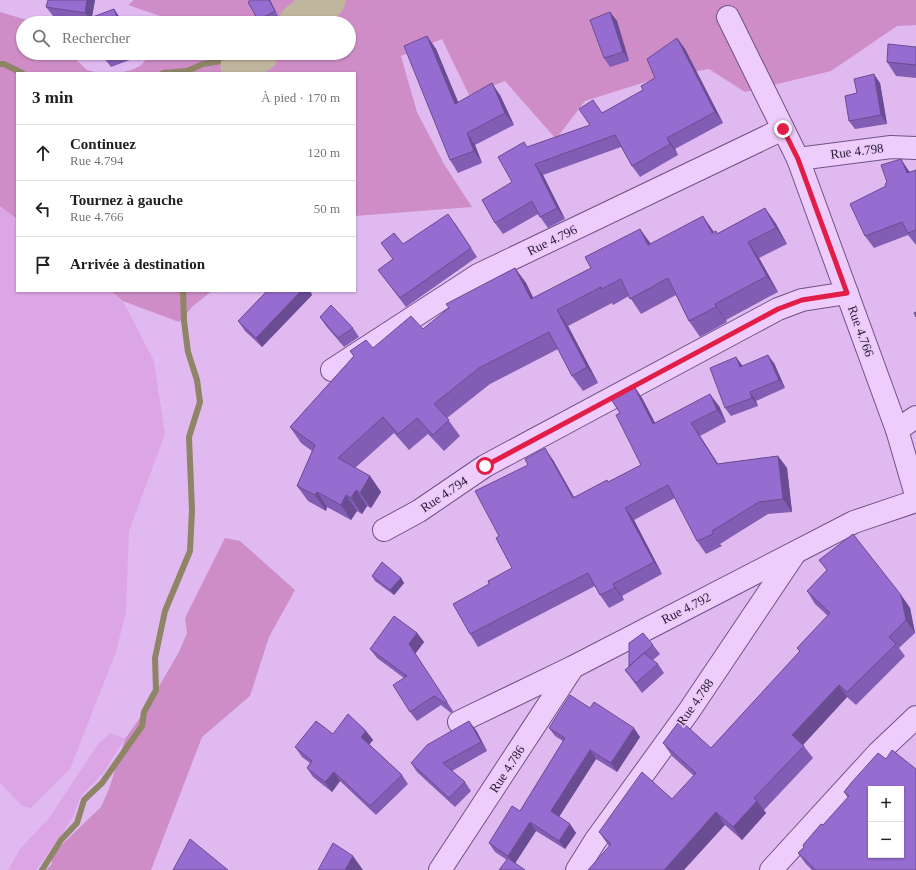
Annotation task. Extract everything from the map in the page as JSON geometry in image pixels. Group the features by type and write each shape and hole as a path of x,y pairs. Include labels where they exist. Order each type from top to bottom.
{"street":[{"name":"Rue 4.766","path":"728,17 798,159 897,430 916,495"},
{"name":"Rue 4.796","path":"332,370 478,275 783,129"},
{"name":"Rue 4.798","path":"798,159 891,147 916,148"},
{"name":"Rue 4.794","path":"384,530 419,511 485,466 778,309 802,300 847,293"},
{"path":"897,430 916,417"},
{"name":"Rue 4.792","path":"460,722 573,667 854,522 916,501"},
{"name":"Rue 4.788","path":"577,870 595,841 689,711 796,551"},
{"name":"Rue 4.786","path":"440,870 573,667"},
{"path":"771,870 878,753 916,717"}],"shaded area":[{"path":"134,0 916,0 916,25 897,26 831,71 745,92 709,69 658,78 585,101 556,139 505,81 469,95 442,39 401,56 417,112 444,164 472,207 356,216 356,72 124,72 137,68 146,60 356,60 356,16 160,16 128,5"},
{"path":"0,12 16,17 16,60 76,60 87,70 95,72 16,72 16,218 0,206"},
{"path":"0,206 16,218 16,292 112,292 123,301 154,361 165,434 129,531 126,612 116,652 70,769 31,808 22,806 0,783"},
{"path":"112,292 211,292 193,306 179,322 123,301"},
{"path":"225,538 240,541 295,590 269,637 250,696 202,737 151,870 46,870 52,864 51,855 101,807 109,789 125,739 144,712 179,652 187,633 185,618"},
{"path":"110,733 125,739 103,773 81,796 72,819 36,870 8,870 20,849 49,818 98,744"}],"building":[{"path":"48,0 87,0 85,13 46,7"},
{"path":"251,0 269,0 275,11 266,16 256,16 248,2"},
{"path":"114,9 116,16 95,16"},
{"path":"610,12 623,52 604,58 590,20"},
{"path":"427,36 455,104 492,83 505,113 467,133 474,151 450,160 404,46"},
{"path":"677,38 715,112 667,138 670,144 632,166 615,135 535,164 557,208 540,217 532,201 495,223 482,200 512,182 498,157 524,142 527,147 590,125 579,109 593,100 602,113 643,90 641,86 655,78 647,59"},
{"path":"888,44 916,47 916,65 887,62"},
{"path":"874,74 881,115 849,121 845,96 857,93 854,79"},
{"path":"901,159 907,173 916,170 916,230 908,233 902,222 865,236 850,204 886,186 885,184 887,182 881,165"},
{"path":"765,208 776,228 748,242 767,276 715,304 716,307 689,321 668,278 630,299 621,279 602,289 601,287 557,310 587,367 572,376 549,332 479,368 434,404 449,420 433,435 417,418 398,434 383,417 338,458 370,476 360,493 356,490 351,498 346,495 341,505 317,492 315,495 297,486 315,445 290,427 354,356 350,351 366,340 373,348 411,316 423,329 449,308 446,304 515,268 531,299 591,268 585,257 640,229 648,245 703,216 712,233 716,231 717,234"},
{"path":"448,214 471,248 400,298 378,270 393,259 381,243 394,233 403,244"},
{"path":"266,292 300,292 256,338 238,321"},
{"path":"331,305 353,328 338,338 320,317"},
{"path":"768,355 779,380 750,392 752,398 725,408 710,368 736,357 740,367"},
{"path":"634,386 653,424 710,394 717,410 691,423 717,464 778,456 783,499 759,502 712,531 713,534 697,541 668,485 625,508 654,562 613,584 615,588 600,595 588,573 470,634 453,604 489,584 488,581 512,568 496,538 499,536 475,491 528,465 525,459 545,448 573,498 607,480 608,482 641,465 616,415 620,413 611,399"},
{"path":"853,534 901,595 906,620 889,637 896,644 847,692 839,685 792,735 804,746 754,798 757,801 733,827 716,812 664,870 588,870 611,844 599,832 642,772 672,799 696,773 663,743 680,720 711,748 800,651 797,648 830,613 807,591 827,570 819,560"},
{"path":"382,562 401,578 390,590 372,576"},
{"path":"394,616 417,633 409,644 447,702 445,703 434,696 410,712 393,685 407,676 370,649"},
{"path":"643,633 653,645 629,666 629,643"},
{"path":"644,653 658,664 636,683 625,670"},
{"path":"570,695 590,708 594,702 634,728 611,763 590,750 551,811 570,824 559,841 530,822 508,856 489,843 512,806 520,811 565,738 549,728"},
{"path":"348,714 366,731 361,737 402,775 370,806 334,772 325,782 307,768 312,761 295,747 316,721 333,734"},
{"path":"469,721 481,742 443,763 465,782 449,798 411,763 427,745"},
{"path":"892,750 916,769 916,870 816,870 798,853 821,824 823,825 849,796 844,792 878,753 886,759"},
{"path":"190,839 228,870 173,870"},
{"path":"333,843 353,856 345,870 318,870"},
{"path":"508,858 525,870 499,870"}],"waterway":[{"path":"307,16 326,0"},
{"path":"240,66 249,60"},
{"path":"175,72 187,71 203,64 221,61 240,66 236,72"},
{"path":"0,64 4,64 20,72"},
{"path":"42,870 61,840 77,823 84,800 102,783 142,726 144,712 156,690 155,658 165,611 190,551 192,510 189,437 200,402 197,380 188,352 184,321 183,292"}],"route":[{"path":"485,466 778,309 802,300 847,293 798,159 783,129"}]}
